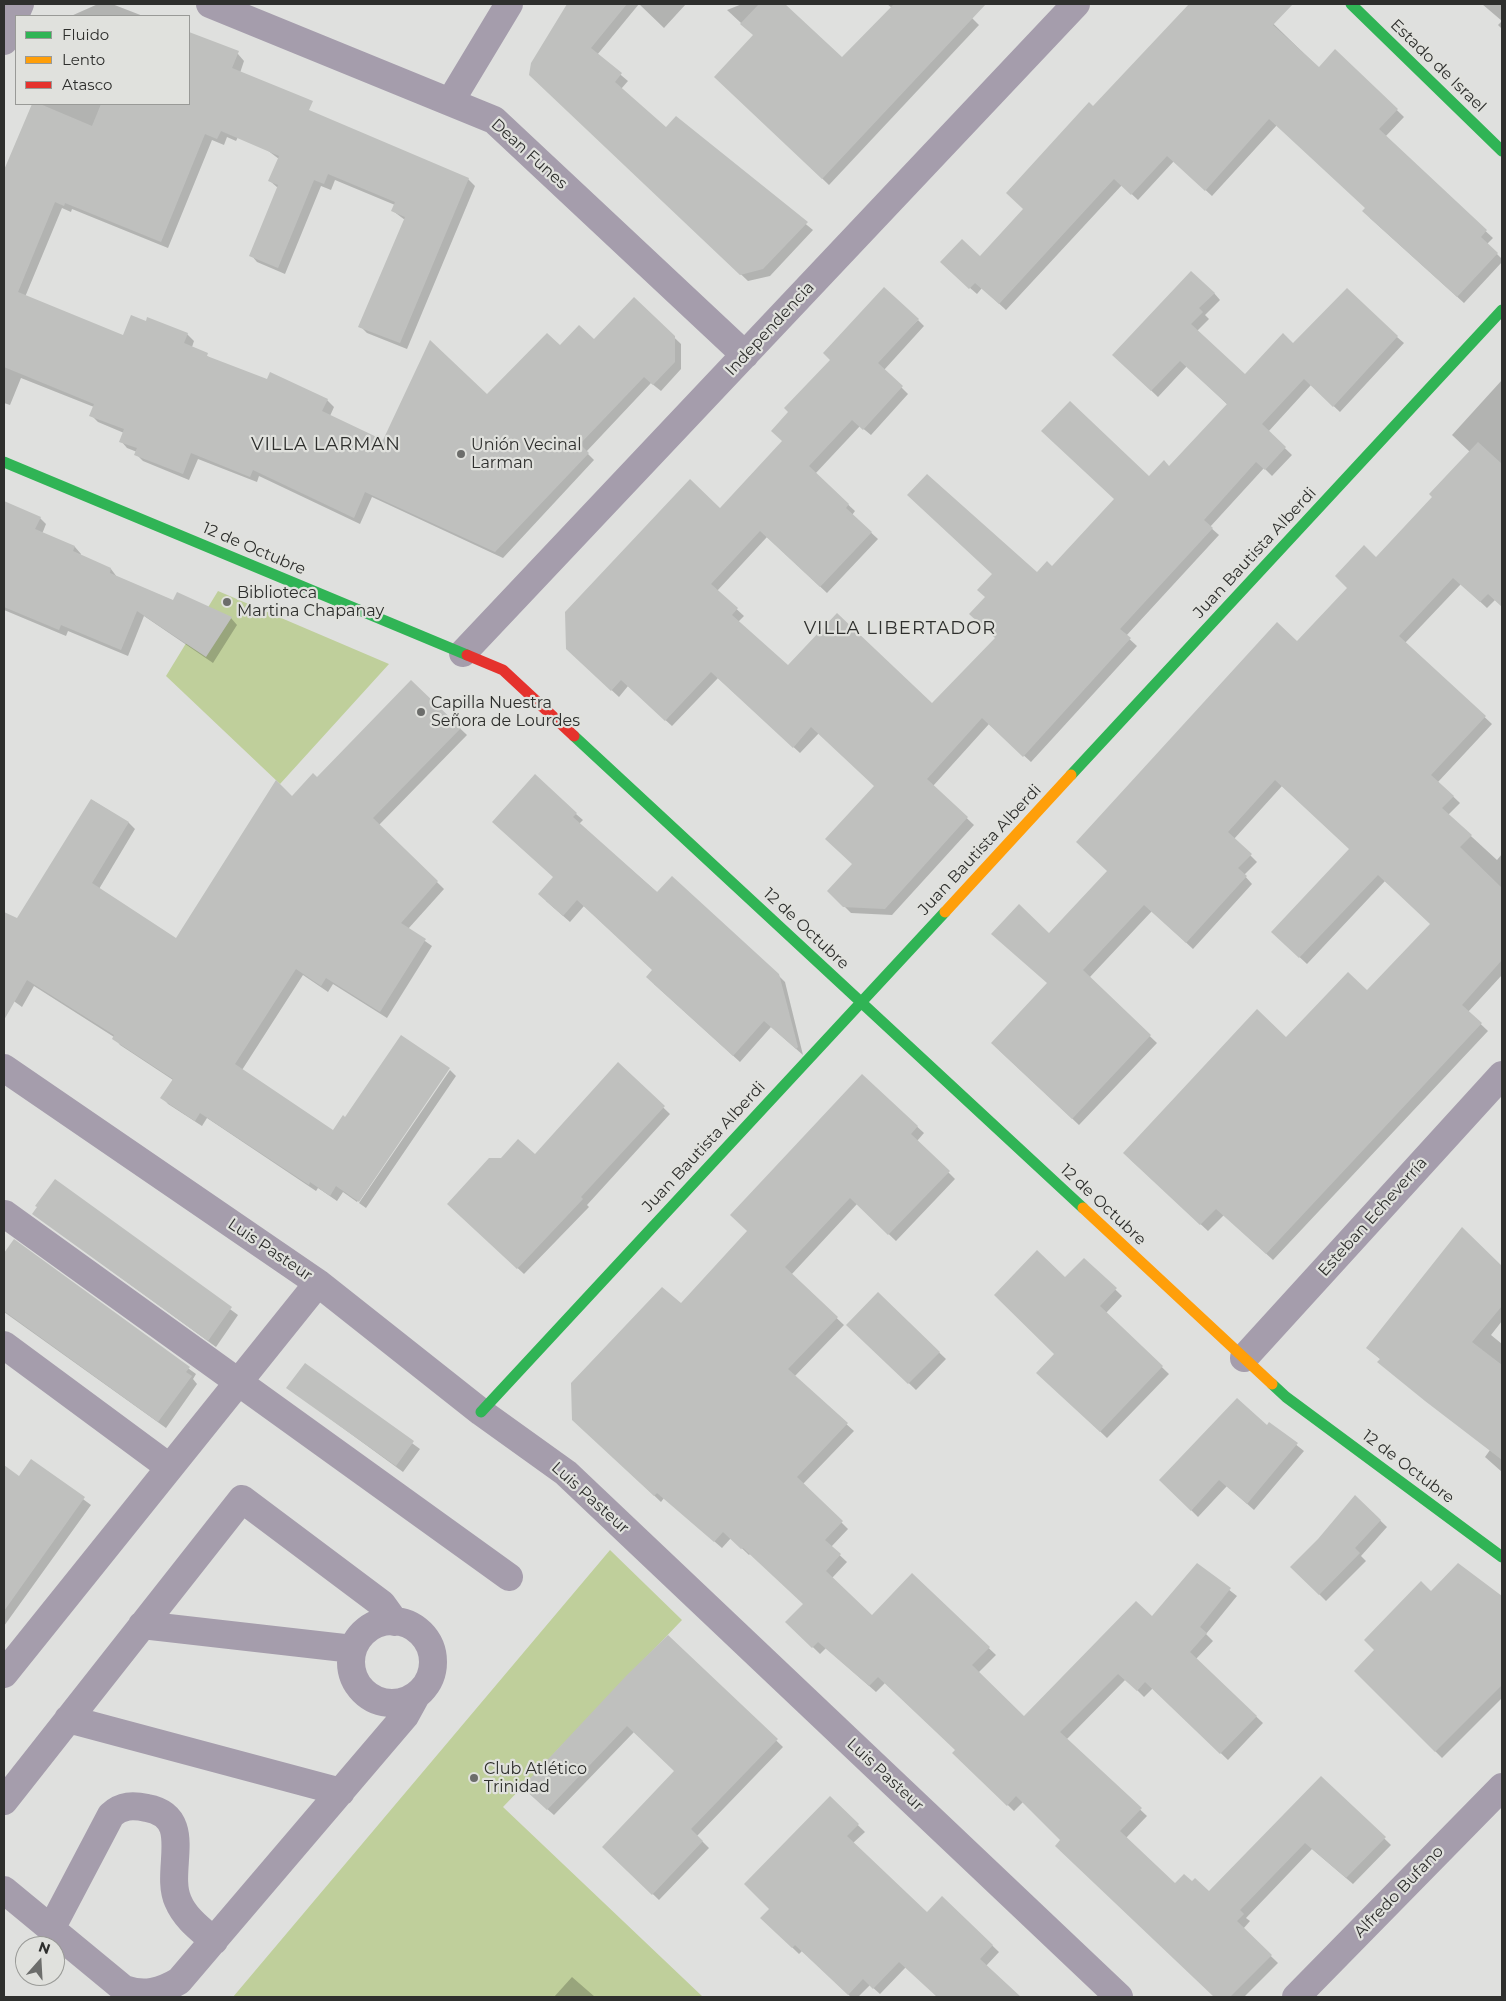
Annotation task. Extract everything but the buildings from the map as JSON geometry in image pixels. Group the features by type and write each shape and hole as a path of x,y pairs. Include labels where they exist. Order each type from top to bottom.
{"street":[{"name":"Dean Funes","path":"210,4 494,120 745,355"},
{"path":"450,102 509,4"},
{"name":"Independencia","path":"463,654 1076,4"},
{"name":"Estado de Israel","path":"1350,4 1502,151"},
{"path":"4,41 15,16"},
{"name":"Juan Bautista Alberdi","path":"481,1412 1502,310"},
{"name":"12 de Octubre","path":"4,462 503,670 1286,1397 1502,1557"},
{"name":"Luis Pasteur","path":"4,1068 318,1283 481,1412 566,1473 1119,1997"},
{"name":"Esteban Echeverría","path":"1244,1358 1502,1076"},
{"path":"4,1216 5,1214 509,1577"},
{"path":"4,1674 318,1283"},
{"path":"4,1346 169,1468"},
{"path":"4,1801 242,1499 382,1604 395,1622"},
{"path":"4,1890 124,1989 134,1992 157,1992 179,1981 214,1941 405,1716 416,1696 428,1682 433,1665 430,1646 420,1632 403,1623 395,1622 385,1622 368,1629 353,1649 350,1660 354,1678 364,1693 380,1702 399,1703 416,1696"},
{"path":"142,1625 353,1649"},
{"path":"68,1719 341,1792"},
{"name":"Alfredo Bufano","path":"1296,1997 1502,1787"},
{"path":"51,1929 111,1815 124,1806 138,1806 151,1808 173,1824 176,1835 174,1889 177,1900 186,1915 214,1941"}],"green space":[{"path":"218,591 389,664 280,784 166,676"},
{"name":"Club Atlético Trinidad","path":"610,1550 682,1620 503,1807 703,1997 233,1997"}],"traffic: fast":[{"path":"1351,4 1502,151"},
{"path":"1071,775 1502,310"},
{"path":"4,462 467,655"},
{"path":"574,736 1083,1208"},
{"path":"481,1412 945,912"},
{"path":"1272,1384 1286,1397 1502,1557"}],"traffic: slow":[{"path":"945,912 1071,775"},
{"path":"1083,1208 1272,1384"}],"traffic: jam":[{"path":"467,655 503,670 574,736"}],"place":[{"name":"Unión Vecinal Larman","path":"461,454"},
{"name":"Biblioteca Martina Chapanay","path":"227,602"},
{"name":"Capilla Nuestra Señora de Lourdes","path":"421,712"},
{"name":"Club Atlético Trinidad","path":"474,1778"}],"district":[{"name":"VILLA LARMAN","path":"326,445"},
{"name":"VILLA LIBERTADOR","path":"900,629"}]}
